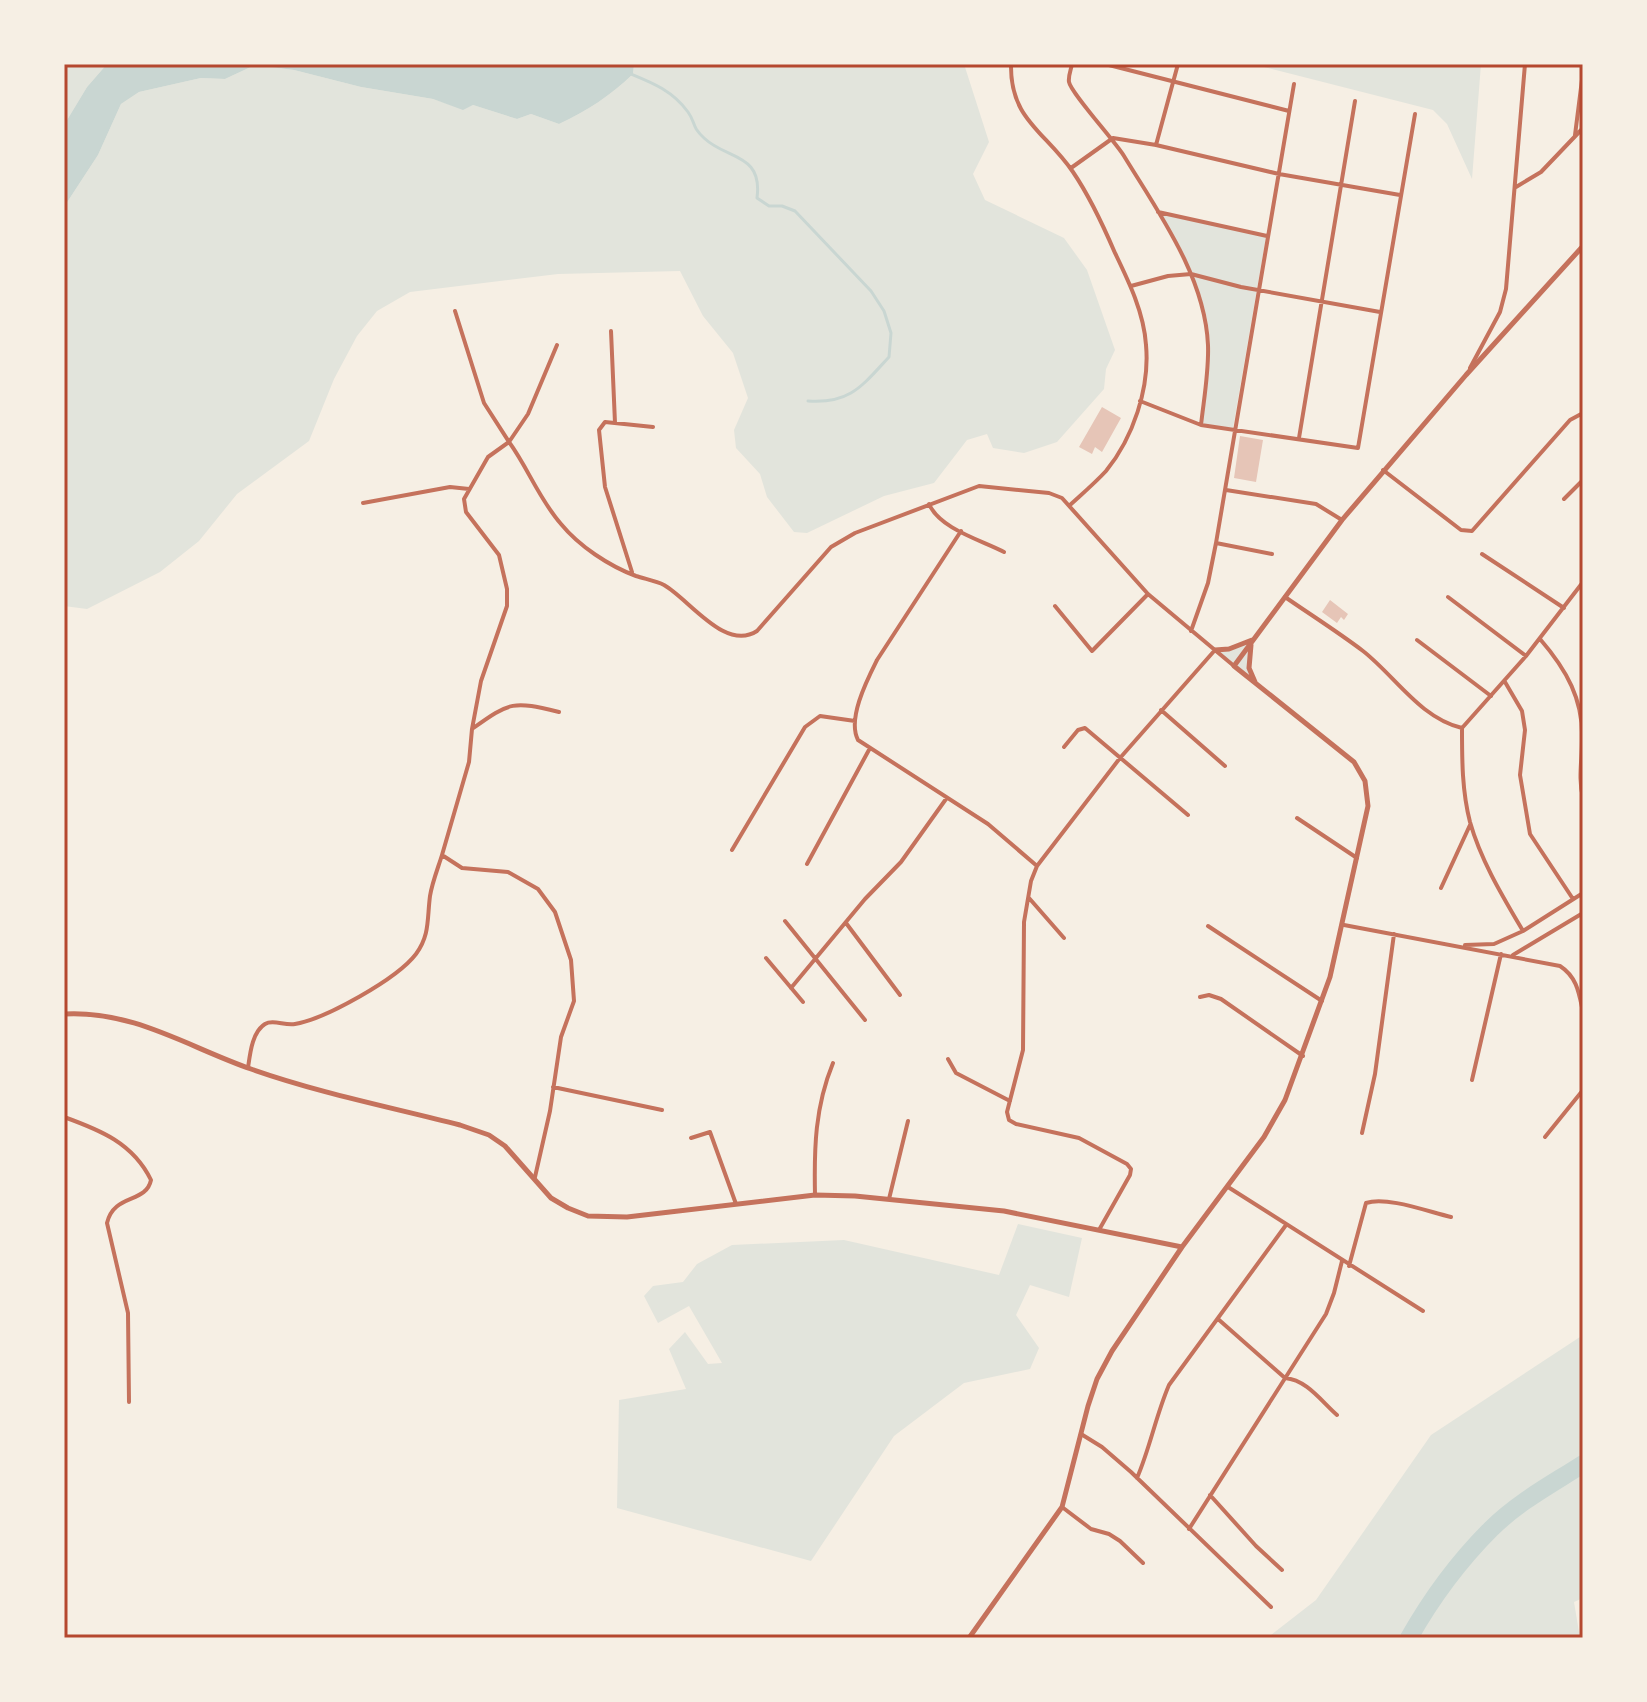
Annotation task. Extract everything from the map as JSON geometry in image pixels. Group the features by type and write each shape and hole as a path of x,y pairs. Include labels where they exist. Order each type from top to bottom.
{"street":[{"path":"1011,64 1012,85 1022,113 1071,168 1131,286 1146,346 1140,401 1120,451 1105,472 1070,505"},
{"path":"1072,64 1068,77 1072,88 1113,138 1191,274 1205,320 1208,347 1201,425"},
{"path":"1105,64 1289,111"},
{"path":"1156,145 1178,64"},
{"path":"1466,375 1504,300 1525,64"},
{"path":"1575,138 1583,72"},
{"path":"1191,631 1208,583 1226,490 1294,84"},
{"path":"1299,439 1355,101"},
{"path":"1140,401 1201,425 1358,448 1415,114"},
{"path":"1515,187 1541,172 1583,128"},
{"path":"1071,168 1113,138 1279,174 1400,195"},
{"path":"1158,212 1267,236"},
{"path":"1234,666 1383,470 1583,246"},
{"path":"1131,286 1168,276 1191,274 1320,303 1380,312"},
{"path":"455,311 484,403 562,526 592,552 632,575 663,584 711,624 739,636 750,636 831,547 855,533 929,504 979,486 1056,494 1070,505 1148,594 1346,755 1359,769 1367,789 1368,806 1344,925 1303,1056 1275,1122 1182,1247 1112,1351 1097,1379 1062,1507 969,1638"},
{"path":"611,331 615,423"},
{"path":"248,1068 251,1048 263,1025 270,1021 292,1025 309,1021 353,1001 409,962 427,935 430,896 469,762 481,681 507,606 507,589 499,555 466,512 464,499 488,457 509,442 528,414 557,345"},
{"path":"1383,470 1461,530 1472,531 1570,420 1583,413"},
{"path":"632,575 605,487 598,441 601,423 653,427"},
{"path":"1564,499 1583,480"},
{"path":"363,503 450,487 469,489"},
{"path":"1226,490 1316,504 1342,520"},
{"path":"929,504 937,516 1004,552"},
{"path":"961,531 877,660 866,682 855,721 855,737 988,824 1037,866"},
{"path":"1216,543 1272,554"},
{"path":"1482,554 1564,608"},
{"path":"1523,931 1497,887 1471,823 1462,776 1462,728 1505,682 1581,589 1583,582"},
{"path":"1055,606 1092,651 1148,594"},
{"path":"1284,597 1362,650 1396,685 1420,704 1446,722 1462,728"},
{"path":"1448,597 1526,656"},
{"path":"1540,639 1566,672 1577,699 1583,734 1580,780 1583,798"},
{"path":"1099,1230 1131,1169 1079,1138 1016,1124 1009,1120 1007,1112 1023,1050 1023,943 1027,897 1037,866 1161,710 1215,650 1229,649 1252,640"},
{"path":"1252,640 1249,668 1258,686"},
{"path":"1417,640 1491,696"},
{"path":"1505,682 1522,711 1525,730 1520,775 1530,834 1573,899"},
{"path":"472,729 502,708 515,703 559,712"},
{"path":"1161,710 1225,766"},
{"path":"732,850 805,727 820,716 855,721"},
{"path":"1064,747 1078,730 1085,728 1188,815"},
{"path":"807,864 870,748"},
{"path":"791,988 901,862 946,799"},
{"path":"1297,818 1357,858"},
{"path":"1441,888 1471,823"},
{"path":"442,855 462,868 508,872 538,889 555,912 571,960 574,1001 561,1037 535,1177"},
{"path":"1455,945 1494,944 1523,931 1583,893"},
{"path":"1027,897 1064,938"},
{"path":"1511,956 1583,913"},
{"path":"785,921 865,1020"},
{"path":"846,923 900,995"},
{"path":"1344,925 1553,964 1567,970 1577,984 1583,1012"},
{"path":"1208,926 1322,1001"},
{"path":"1362,1133 1375,1074 1394,934"},
{"path":"1472,1080 1501,954"},
{"path":"766,958 803,1002"},
{"path":"1200,997 1209,995 1221,999 1303,1056"},
{"path":"64,1014 87,1013 134,1021 248,1068 489,1135 505,1146 551,1198 588,1216 627,1217 815,1195 855,1196 1004,1211 1182,1247"},
{"path":"948,1059 956,1073 1010,1101"},
{"path":"815,1195 816,1122 824,1085 833,1063"},
{"path":"553,1087 662,1110"},
{"path":"1545,1137 1583,1090"},
{"path":"64,1117 105,1131 124,1145 151,1180 145,1191 116,1205 107,1223 128,1313 129,1402"},
{"path":"888,1201 908,1121"},
{"path":"691,1138 710,1132 737,1206"},
{"path":"1228,1187 1423,1311"},
{"path":"1349,1266 1366,1203 1371,1200 1451,1217"},
{"path":"1137,1478 1169,1385 1286,1225"},
{"path":"1189,1529 1326,1314 1342,1261"},
{"path":"1218,1319 1285,1378 1305,1384 1337,1415"},
{"path":"1081,1434 1102,1447 1137,1478 1271,1607"},
{"path":"1210,1495 1282,1570"},
{"path":"1062,1507 1091,1529 1120,1541 1143,1563"}],"shaded area":[{"path":"64,64 107,64 87,87 64,125"},
{"path":"107,64 634,64 633,74 616,89 559,124 531,114 517,119 473,105 463,110 433,99 361,87 294,70 255,65 225,79 201,78 139,92 121,104 98,155 64,207 64,125 87,87"},
{"path":"634,64 964,64 989,142 973,174 985,200 1064,238 1087,270 1115,350 1106,369 1104,389 1057,442 1024,453 993,448 987,434 967,440 934,483 884,496 807,533 794,532 767,497 760,474 736,448 734,430 748,398 733,353 703,316 680,271 558,274 410,292 377,311 357,336 334,379 309,441 237,494 199,541 160,572 87,609 64,606 64,207 98,155 121,104 139,92 201,78 225,79 255,65 294,70 361,87 433,99 463,109 473,105 517,119 531,114 559,124 616,89 633,74"},
{"path":"1252,64 1481,64 1472,179 1447,124 1433,110"},
{"path":"1160,214 1266,237 1233,428 1202,424 1210,362 1208,325 1199,292"},
{"path":"1252,640 1249,662 1258,686 1215,650"},
{"path":"1018,1224 1082,1238 1069,1297 1030,1285 1016,1315 1039,1348 1030,1369 964,1383 894,1436 811,1561 617,1508 619,1400 686,1389 669,1349 685,1332 708,1364 722,1363 689,1306 658,1323 644,1296 653,1286 683,1282 697,1264 732,1245 844,1240 999,1275"},
{"path":"1583,1335 1583,1598 1574,1602 1580,1638 1267,1638 1316,1600 1431,1435"}],"building":[{"path":"1102,407 1121,418 1102,452 1095,447 1092,454 1079,447"},
{"path":"1240,436 1263,440 1256,482 1234,478"},
{"path":"1330,600 1348,614 1344,620 1341,617 1337,623 1322,612"}],"waterway":[{"path":"631,74 669,93 688,112 704,138 749,165 757,183 757,198 769,206 782,206 795,211 871,291 884,311 891,333 889,357 863,384 845,396 808,401"},
{"path":"1409,1638 1446,1581 1491,1529 1524,1502 1583,1464"}]}
